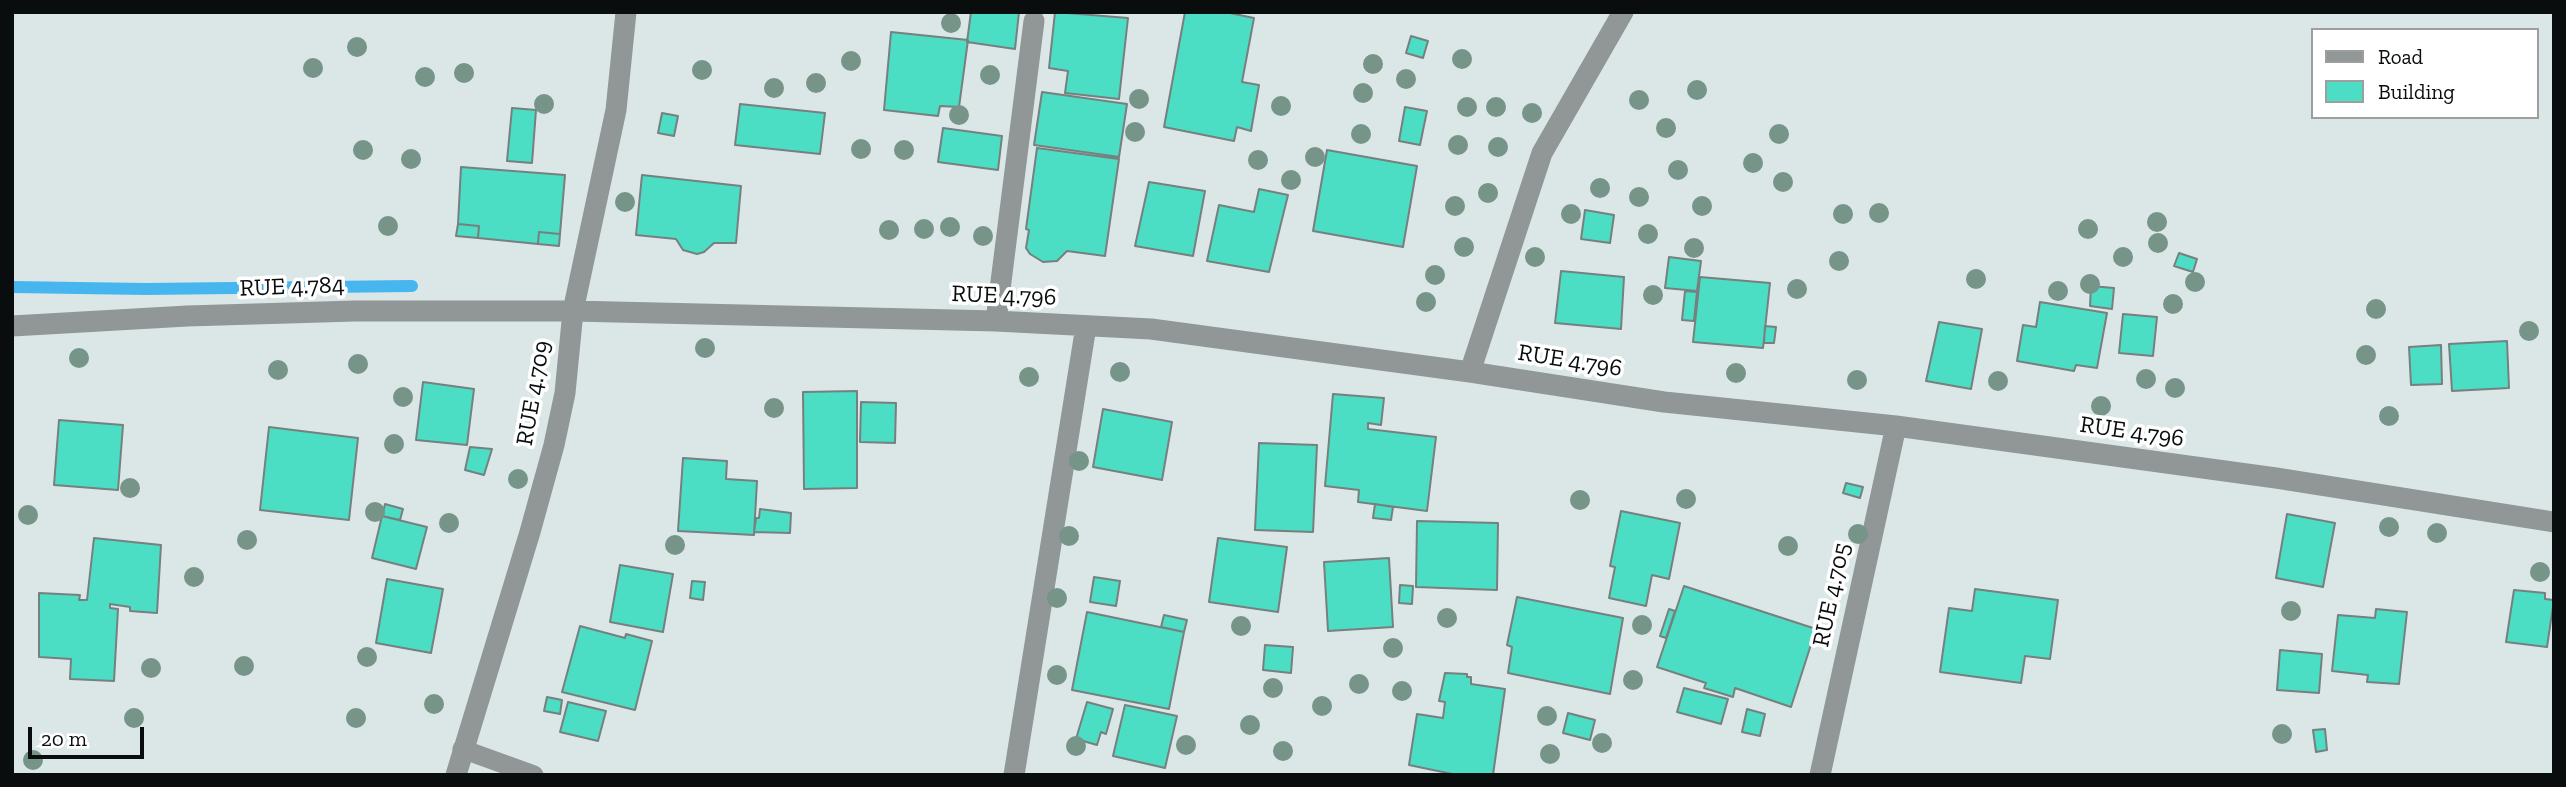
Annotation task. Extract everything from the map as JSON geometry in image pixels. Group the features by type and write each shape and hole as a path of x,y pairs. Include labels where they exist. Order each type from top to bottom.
{"street":[{"name":"RUE 4.709","path":"456,775 554,445 565,393 573,311 617,110 626,12"},
{"path":"1470,372 1542,153 1623,12"},
{"path":"996,321 1034,21"},
{"name":"RUE 4.796","path":"573,311 996,321 1151,329 1470,372 1664,402 1896,426 2276,478 2554,522"},
{"name":"RUE 4.784","path":"12,326 187,316 573,311"},
{"path":"1014,775 1086,326"},
{"name":"RUE 4.705","path":"1820,775 1896,426"}],"lane":[{"path":"462,749 534,775"}],"building":[{"path":"971,12 1019,12 1015,49 967,42"},
{"path":"1055,12 1128,18 1119,99 1065,93 1068,71 1049,68"},
{"path":"1185,12 1225,12 1254,18 1242,82 1259,85 1251,131 1237,127 1234,141 1164,127"},
{"path":"891,32 968,40 959,107 940,106 938,116 884,110"},
{"path":"1411,36 1428,41 1423,58 1406,53"},
{"path":"1042,92 1127,104 1119,157 1034,145"},
{"path":"740,104 825,113 820,154 735,145"},
{"path":"1405,107 1427,111 1420,145 1399,141"},
{"path":"512,108 536,110 532,163 507,161"},
{"path":"662,113 678,116 674,136 658,133"},
{"path":"943,128 1002,136 998,170 938,162"},
{"path":"1037,148 1119,159 1105,256 1067,251 1057,261 1043,262 1026,248"},
{"path":"1327,150 1417,166 1403,247 1313,231"},
{"path":"461,167 565,175 560,234 539,232 538,244 478,238 479,226 458,224"},
{"path":"642,175 741,186 736,243 714,243 704,252 697,254 683,250 676,239 636,235"},
{"path":"1149,182 1205,191 1193,256 1135,246"},
{"path":"1259,189 1288,195 1269,272 1207,261 1219,205 1254,212"},
{"path":"1585,210 1614,215 1610,243 1581,239"},
{"path":"458,224 479,226 478,238 456,236"},
{"path":"539,232 560,234 559,246 538,244"},
{"path":"2179,253 2197,259 2193,272 2174,266"},
{"path":"1669,257 1701,261 1697,291 1665,288"},
{"path":"1561,271 1624,277 1621,329 1555,323"},
{"path":"1700,277 1770,283 1763,348 1693,342"},
{"path":"2091,286 2114,288 2112,309 2090,306"},
{"path":"1685,291 1697,292 1694,321 1682,320"},
{"path":"2040,302 2107,313 2097,368 2076,365 2074,371 2017,361 2023,325 2036,327"},
{"path":"2123,314 2157,317 2153,356 2119,353"},
{"path":"1939,322 1982,329 1971,389 1926,381"},
{"path":"1765,326 1776,327 1774,343 1764,343"},
{"path":"2507,341 2509,388 2452,391 2449,344"},
{"path":"2441,345 2442,384 2411,385 2409,347"},
{"path":"423,382 474,389 467,445 416,440"},
{"path":"857,391 857,488 804,489 803,392"},
{"path":"1333,394 1384,398 1381,425 1368,423 1368,429 1436,437 1427,511 1358,502 1359,490 1325,486"},
{"path":"861,402 896,403 895,443 860,442"},
{"path":"1103,409 1172,422 1162,480 1093,467"},
{"path":"59,420 123,425 118,490 54,485"},
{"path":"269,427 358,438 349,520 260,510"},
{"path":"1259,443 1317,445 1313,532 1255,530"},
{"path":"470,447 492,449 484,475 465,470"},
{"path":"683,458 727,461 726,479 757,481 754,535 678,531"},
{"path":"1846,483 1863,487 1860,498 1843,493"},
{"path":"385,504 403,509 400,520 382,516"},
{"path":"1375,504 1393,507 1391,520 1373,518"},
{"path":"760,509 791,513 790,533 754,532"},
{"path":"1621,511 1680,523 1669,579 1652,575 1646,606 1609,598 1615,567 1610,566"},
{"path":"2287,514 2335,523 2323,587 2276,578"},
{"path":"382,516 427,527 416,569 372,558"},
{"path":"1417,521 1498,523 1497,590 1416,587"},
{"path":"94,538 161,545 157,613 130,611 130,607 110,604 110,608 118,609 114,681 70,679 71,659 39,657 39,593 80,595 79,600 87,600"},
{"path":"1218,538 1287,547 1278,612 1209,602"},
{"path":"1389,558 1393,627 1328,631 1324,562"},
{"path":"620,565 673,574 663,632 610,622"},
{"path":"1094,577 1120,581 1116,606 1090,602"},
{"path":"387,579 443,589 431,653 376,643"},
{"path":"692,581 705,582 703,600 690,598"},
{"path":"1400,585 1413,586 1412,604 1399,603"},
{"path":"1684,586 1816,629 1791,707 1735,688 1733,697 1704,688 1706,683 1657,667"},
{"path":"1975,589 2058,600 2050,659 2025,656 2021,683 1940,672 1949,608 1972,611"},
{"path":"2514,590 2545,593 2545,599 2554,600 2547,647 2506,642"},
{"path":"1517,597 1623,618 1610,694 1508,673 1512,647 1507,645"},
{"path":"1669,609 1675,611 1666,638 1660,636"},
{"path":"2376,609 2407,612 2399,684 2367,682 2368,675 2332,671 2338,615 2375,618"},
{"path":"1087,612 1184,632 1169,709 1072,690"},
{"path":"1164,615 1187,620 1184,632 1161,627"},
{"path":"580,626 625,638 626,634 652,641 635,710 562,692"},
{"path":"1265,645 1293,647 1291,673 1263,670"},
{"path":"2280,650 2322,654 2319,693 2277,690"},
{"path":"1445,673 1467,674 1467,677 1471,677 1471,684 1505,689 1493,775 1457,775 1409,765 1417,714 1443,718 1445,702 1439,701"},
{"path":"1684,688 1728,699 1721,724 1677,712"},
{"path":"547,697 562,700 560,714 544,711"},
{"path":"568,702 606,711 598,741 560,732"},
{"path":"1087,702 1113,709 1106,734 1101,732 1097,745 1076,739"},
{"path":"1125,705 1177,716 1165,768 1113,756"},
{"path":"1747,709 1765,714 1760,736 1742,732"},
{"path":"1568,713 1595,720 1590,740 1563,733"},
{"path":"2325,729 2327,750 2316,752 2313,730"}],"waterway":[{"path":"12,287 145,289 412,286"}]}
